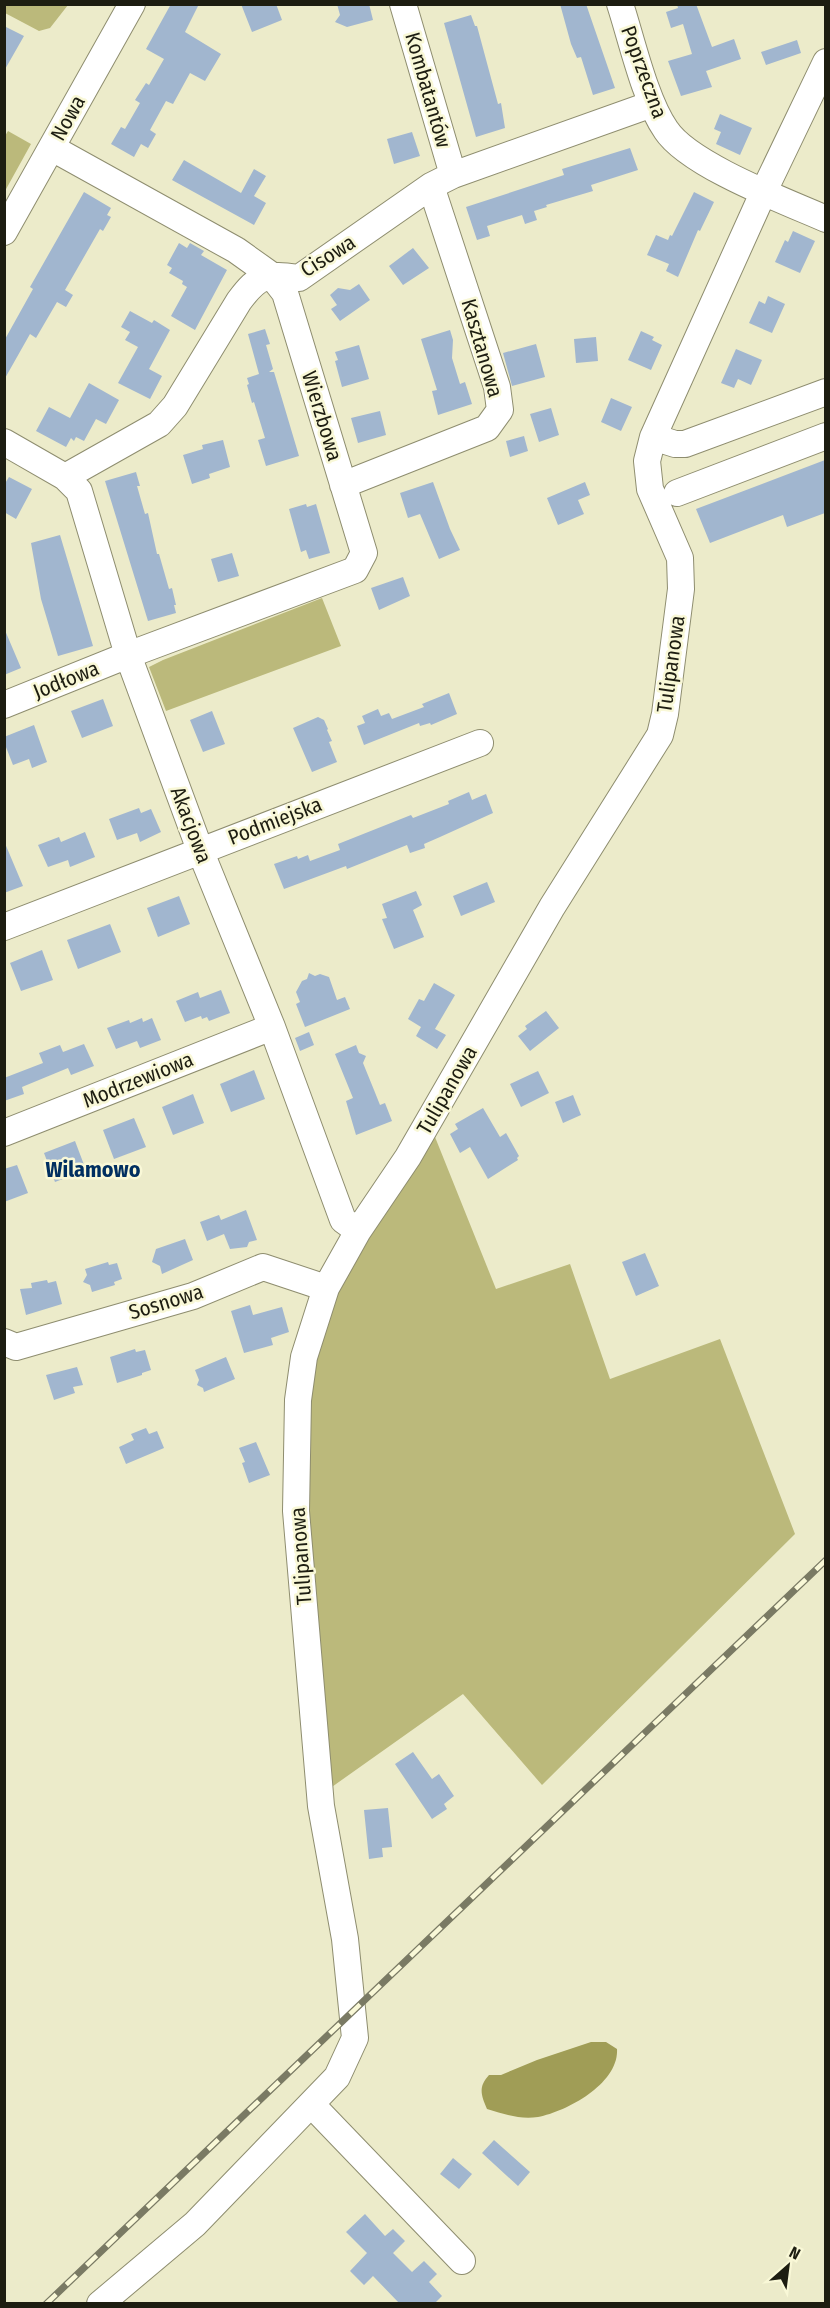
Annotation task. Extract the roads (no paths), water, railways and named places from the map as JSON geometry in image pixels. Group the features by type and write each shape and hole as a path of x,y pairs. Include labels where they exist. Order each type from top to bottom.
{"street":[{"name":"Kombatantów","path":"403,4 442,181"},
{"name":"Poprzeczna","path":"620,4 652,105 665,130 693,156 825,219"},
{"name":"Nowa","path":"4,232 130,5"},
{"path":"764,191 825,63"},
{"name":"Cisowa","path":"65,477 159,424 175,406 251,285 271,275 299,278 442,181 652,105"},
{"name":"Wierzbowa","path":"52,148 236,250 271,275 285,293 364,553 355,570 128,655"},
{"name":"Kasztanowa","path":"343,485 487,428 500,410 497,387 442,181"},
{"name":"Tulipanowa","path":"311,2104 337,2077 355,2038 345,1939 321,1806 296,1510 298,1400 304,1357 326,1288 358,1231 408,1157 552,907 660,735 665,714 681,589 680,558 650,489 647,462 653,437 764,191"},
{"path":"653,437 675,444 685,444 825,392"},
{"path":"677,493 825,436"},
{"name":"Akacjowa","path":"4,442 65,477 79,491 128,655 200,850 272,1027 343,1220 358,1231"},
{"name":"Jodłowa","path":"4,705 128,655"},
{"name":"Podmiejska","path":"4,927 480,743"},
{"name":"Modrzewiowa","path":"4,1133 272,1027"},
{"name":"Sosnowa","path":"4,1342 16,1347 193,1296 263,1267 326,1288"},
{"path":"100,2304 195,2224 311,2104 462,2261"}],"railway":[{"path":"46,2304 826,1560"}],"district":[{"name":"Wilamowo","path":"93,1169"}]}
